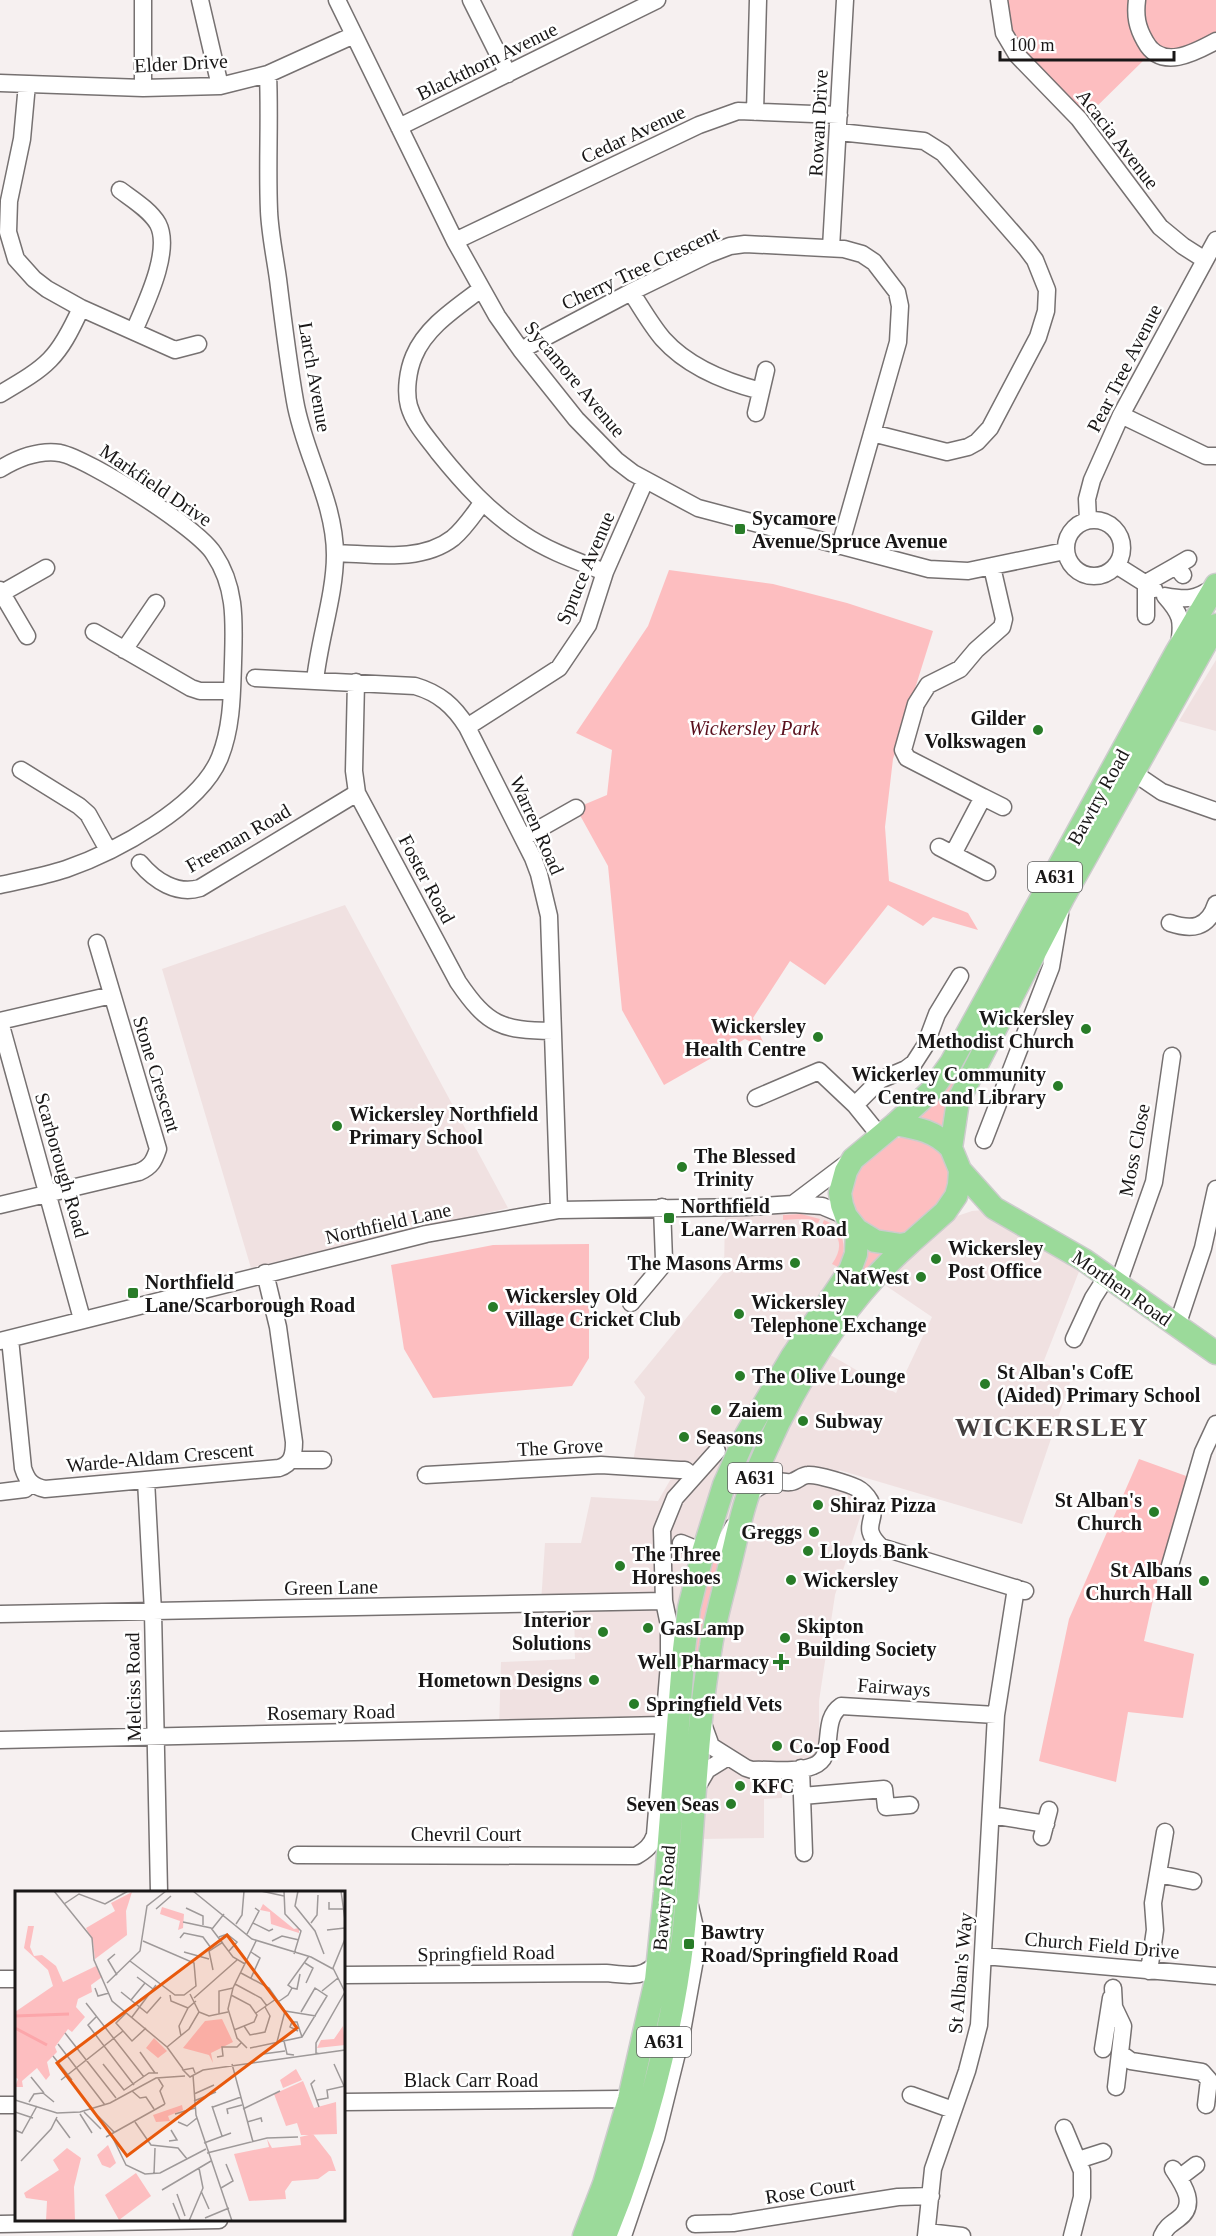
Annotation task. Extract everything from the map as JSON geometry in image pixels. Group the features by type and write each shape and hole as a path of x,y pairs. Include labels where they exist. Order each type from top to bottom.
{"main road":[{"name":"Bawtry Road","path":"951,1148 958,1101 1063,898 1177,651 1216,585"},
{"name":"Bawtry Road","path":"888,1130 931,1091 948,1068 1112,792 1134,773 1216,625"},
{"path":"888,1130 929,1131 951,1148 960,1170"},
{"name":"A631","path":"852,1223 842,1205 840,1192 846,1171 854,1159 888,1130"},
{"name":"A631","path":"910,1243 945,1212 956,1196 960,1170"},
{"name":"Morthen Road","path":"960,1170 994,1208 1075,1254 1216,1353"},
{"path":"945,1212 978,1206 994,1208"},
{"name":"Bawtry Road","path":"639,2101 658,1960 689,1608 709,1529 735,1457 757,1413 850,1270 856,1254 852,1223"},
{"path":"852,1223 866,1237 881,1243 901,1245 910,1243"},
{"name":"Bawtry Road","path":"584,2236 639,2101 674,1994 683,1939 711,1644 747,1498 770,1442 808,1368 826,1339 864,1288 910,1243"},
{"name":"Bawtry Road","path":"605,2236 625,2184 624,2140"}],"street":[{"path":"143,0 143,88"},
{"path":"200,0 220,86"},
{"name":"Sycamore Avenue","path":"337,0 455,241 481,289 521,350 576,419 616,460 645,481 698,508 928,569 968,571 1065,551"},
{"path":"471,0 508,74"},
{"name":"Blackthorn Avenue","path":"399,127 657,0"},
{"path":"755,111 758,0"},
{"name":"Rowan Drive","path":"831,248 845,0"},
{"name":"Acacia Avenue","path":"999,0 1004,33 1017,55 1079,119 1160,227 1205,260"},
{"path":"1137,0 1136,23 1149,49 1156,54 1167,58 1177,58 1216,41"},
{"name":"Elder Drive","path":"0,83 143,88 220,86 268,74 354,35"},
{"name":"Larch Avenue","path":"268,74 269,213 288,360 295,405 307,450 333,523 335,573 318,651 315,681"},
{"path":"27,84 22,139 4,217 12,248 24,269 48,289 81,308 175,350 198,344"},
{"name":"Cedar Avenue","path":"455,241 699,125 738,111 839,115"},
{"path":"839,132 924,141 943,153 1026,248 1035,260 1047,290 1046,311 1038,337 990,428 977,442 958,450 938,451 872,433"},
{"path":"120,189 149,213 157,223 163,244 154,279 134,331"},
{"name":"Pear Tree Avenue","path":"1088,520 1088,499 1092,480 1121,415 1216,240"},
{"name":"Cherry Tree Crescent","path":"521,350 631,292 730,246 745,244 831,248 862,254 874,262 897,292 900,306 898,342 840,546"},
{"path":"481,289 446,315 414,355 408,387 409,404 419,427 457,476 483,502 522,534 543,547 605,572"},
{"path":"631,292 661,337 673,350 696,366 713,374 761,391"},
{"path":"0,394 48,364 69,336 81,308"},
{"path":"756,413 766,370"},
{"path":"1121,415 1206,456 1216,456"},
{"name":"Markfield Drive","path":"0,469 27,456 44,453 59,453 75,458 144,498 194,532 214,554 226,578 233,604 232,691 227,739 213,770 192,795 167,817 108,850 65,869 0,885"},
{"name":"Spruce Avenue","path":"467,727 559,668 588,625 605,572 645,481"},
{"path":"335,553 382,555 427,552 454,537 464,528 483,502"},
{"path":"1088,520 1108,523 1120,538 1122,549 1116,565 1106,573 1093,576 1083,574 1073,567 1065,551 1070,532 1088,520"},
{"path":"1116,565 1165,596 1177,609 1181,628 1177,651"},
{"path":"992,567 1004,619 1002,627 975,650 960,669 928,685 916,704 903,750 907,758 1003,807"},
{"path":"1146,584 1182,567"},
{"path":"27,636 7,619 1,591 46,568"},
{"path":"1146,584 1150,621"},
{"path":"1165,596 1198,597 1216,585"},
{"path":"124,650 156,603"},
{"path":"94,632 191,688 200,691 232,691"},
{"name":"Warren Road","path":"255,678 405,684 428,689 457,711 467,727 539,874 549,916 559,1210"},
{"name":"Foster Road","path":"356,682 354,771 357,793 458,982 475,1007 489,1018 512,1028 553,1031"},
{"path":"21,770 88,814 108,850"},
{"path":"1134,773 1162,792 1216,811"},
{"path":"1112,792 1162,792"},
{"name":"Freeman Road","path":"140,863 151,876 175,888 194,890 357,793"},
{"path":"983,797 946,850 987,872"},
{"path":"523,838 576,808"},
{"name":"Bawtry Road","path":"984,1140 1051,967 1063,898"},
{"path":"1170,923 1192,928 1209,919 1216,904"},
{"name":"Stone Crescent","path":"0,1206 139,1172 147,1169 154,1161 158,1149 97,943"},
{"path":"855,1106 880,1080 914,1063 925,1046 937,1014 960,976"},
{"path":"0,1021 112,995"},
{"path":"1012,995 1035,1007"},
{"name":"Scarborough Road","path":"0,1021 82,1319"},
{"name":"Moss Close","path":"1074,1339 1093,1298 1112,1280 1154,1182 1172,1056"},
{"path":"756,1098 819,1071 855,1106 888,1130"},
{"path":"793,1204 854,1159"},
{"path":"1177,1326 1203,1248 1216,1189"},
{"name":"Northfield Lane","path":"5,1340 426,1233 559,1210 747,1207 793,1204 822,1206 852,1223"},
{"path":"631,1303 662,1266 664,1260 662,1207"},
{"path":"265,1273 278,1327 294,1442 291,1460"},
{"path":"5,1340 23,1468 31,1484"},
{"path":"1169,1569 1203,1452 1216,1424"},
{"path":"747,1498 763,1485 778,1481 771,1466 770,1442"},
{"name":"Bawtry Road","path":"636,1856 651,1844 655,1835 669,1664 669,1634 664,1601 661,1541 667,1516 675,1498 717,1451"},
{"name":"Warde-Aldam Crescent","path":"0,1492 25,1489 31,1484 45,1488 146,1480 279,1468 291,1460 323,1460"},
{"name":"The Grove","path":"426,1475 601,1465 685,1470 693,1476"},
{"name":"St Alban's Way","path":"778,1481 790,1482 807,1475 857,1488 866,1495 871,1503 873,1512 869,1529 871,1536 881,1547 1020,1589 996,1715 979,2025 975,2045 933,2169 926,2234"},
{"name":"Melciss Road","path":"146,1480 153,1612 159,1891"},
{"name":"Bawtry Road","path":"703,1552 714,1553 722,1548 747,1498"},
{"path":"681,1543 697,1538 709,1529"},
{"path":"661,1541 681,1543 703,1552"},
{"name":"Green Lane","path":"0,1614 664,1601"},
{"name":"Fairways","path":"702,1721 711,1746 752,1770 813,1766 823,1758 826,1750 829,1718 841,1706 996,1715"},
{"name":"Rosemary Road","path":"0,1740 663,1725"},
{"path":"696,1790 707,1770 728,1757"},
{"path":"801,1768 804,1853"},
{"path":"802,1796 884,1789 886,1807 910,1805"},
{"path":"991,1815 1046,1823"},
{"path":"1149,1971 1155,1930 1153,1903 1165,1832"},
{"name":"Chevril Court","path":"297,1855 636,1856"},
{"path":"1158,1874 1193,1881"},
{"name":"Bawtry Road","path":"623,2236 656,2138 687,2011 697,1936 687,1893"},
{"name":"Church Field Drive","path":"984,1956 1216,1976"},
{"name":"Springfield Road","path":"345,1975 606,1973 628,1976 643,1974 654,1967 658,1960"},
{"path":"1103,2049 1116,1968"},
{"path":"628,1976 646,1991 650,2007"},
{"path":"0,1979 15,1978"},
{"path":"1113,1988 1114,2007 1123,2026 1116,2087"},
{"path":"1120,2053 1131,2061 1202,2072 1212,2080 1206,2105"},
{"path":"911,2095 953,2110"},
{"path":"598,2100 610,2112 614,2130 624,2140"},
{"name":"Black Carr Road","path":"345,2102 639,2101"},
{"path":"1064,2128 1082,2171 1082,2197 1072,2236"},
{"path":"1078,2160 1103,2152"},
{"path":"1162,2236 1169,2224 1184,2214 1187,2207 1187,2191 1176,2173 1196,2165"},
{"name":"Rose Court","path":"695,2224 733,2223 898,2197 931,2196"},
{"path":"0,2224 46,2230 159,2226 209,2221"},
{"path":"926,2234 962,2236"}],"shaded area":[{"path":"1216,660 1216,731 1179,721 1194,696"},
{"name":"Wickersley Northfield Primary School","path":"345,905 508,1208 251,1268 162,969"},
{"path":"804,1209 830,1216 867,1246 972,1211 983,1210 1080,1269 1043,1363 1073,1374 1022,1524 839,1470 834,1481 859,1499 863,1508 835,1595 819,1701 819,1746 815,1755 802,1761 782,1761 782,1798 764,1799 764,1838 702,1839 663,1726 499,1729 501,1662 575,1659 574,1603 541,1603 545,1543 581,1543 591,1497 658,1501 676,1470 632,1467 645,1397 634,1382 724,1272 725,1213","holes":["879,1281 932,1317 896,1393 827,1353"]}],"green space":[{"path":"1007,0 1129,0 1132,30 1147,57 1088,115 1084,116 1040,74 1021,50 1009,24"},
{"path":"1141,0 1216,0 1216,36 1168,53 1148,39"},
{"name":"Wickersley Park","path":"669,570 773,584 847,603 933,631 893,759 885,827 889,881 968,913 978,930 933,917 923,926 888,905 825,985 790,961 753,1018 763,1042 757,1045 745,1039 664,1085 622,1010 608,866 576,808 607,795 612,750 576,733 648,626"},
{"path":"955,1068 964,1074 944,1128 919,1120 916,1114"},
{"path":"913,1135 934,1146 945,1156 948,1171 948,1194 910,1230 900,1234 876,1233 865,1226 850,1203 854,1174 892,1139"},
{"path":"801,1214 820,1219 818,1223 799,1219 783,1220 783,1215"},
{"path":"824,1220 836,1228 843,1240 843,1253 838,1267 832,1264 838,1252 839,1241 833,1232 822,1225"},
{"name":"Wickersley Old Village Cricket Club","path":"589,1244 589,1358 572,1386 433,1398 404,1349 391,1265 493,1245"},
{"path":"862,1248 886,1252 858,1286 851,1280"},
{"path":"1139,1459 1189,1477 1160,1568 1144,1641 1194,1654 1183,1718 1128,1712 1116,1782 1039,1761 1069,1619"},
{"path":"721,1553 706,1613 681,1872 688,1671 706,1559"}],"place":[{"name":"Sycamore Avenue/Spruce Avenue","path":"740,529"},
{"name":"Gilder Volkswagen","path":"1038,730"},
{"name":"Wickersley Methodist Church","path":"1086,1029"},
{"name":"Wickersley Health Centre","path":"818,1037"},
{"name":"Wickerley Community Centre and Library","path":"1058,1086"},
{"name":"Wickersley Northfield Primary School","path":"337,1126"},
{"name":"The Blessed Trinity","path":"682,1167"},
{"name":"Northfield Lane/Warren Road","path":"669,1218"},
{"name":"Wickersley Post Office","path":"936,1259"},
{"name":"The Masons Arms","path":"795,1263"},
{"name":"NatWest","path":"921,1277"},
{"name":"Northfield Lane/Scarborough Road","path":"133,1293"},
{"name":"Wickersley Old Village Cricket Club","path":"493,1307"},
{"name":"Wickersley Telephone Exchange","path":"739,1314"},
{"name":"The Olive Lounge","path":"740,1376"},
{"name":"St Alban's CofE (Aided) Primary School","path":"985,1384"},
{"name":"Zaiem","path":"716,1410"},
{"name":"Subway","path":"803,1421"},
{"name":"Seasons","path":"684,1437"},
{"name":"Shiraz Pizza","path":"818,1505"},
{"name":"St Alban's Church","path":"1154,1512"},
{"name":"Greggs","path":"814,1532"},
{"name":"Lloyds Bank","path":"808,1551"},
{"name":"The Three Horeshoes","path":"620,1566"},
{"name":"Wickersley","path":"791,1580"},
{"name":"St Albans Church Hall","path":"1204,1581"},
{"name":"GasLamp","path":"648,1628"},
{"name":"Interior Solutions","path":"603,1632"},
{"name":"Skipton Building Society","path":"785,1638"},
{"name":"Well Pharmacy","path":"781,1662"},
{"name":"Hometown Designs","path":"594,1680"},
{"name":"Springfield Vets","path":"634,1704"},
{"name":"Co-op Food","path":"777,1746"},
{"name":"KFC","path":"740,1786"},
{"name":"Seven Seas","path":"731,1804"},
{"name":"Bawtry Road/Springfield Road","path":"689,1944"}],"district":[{"name":"WICKERSLEY","path":"1052,1427"}]}
